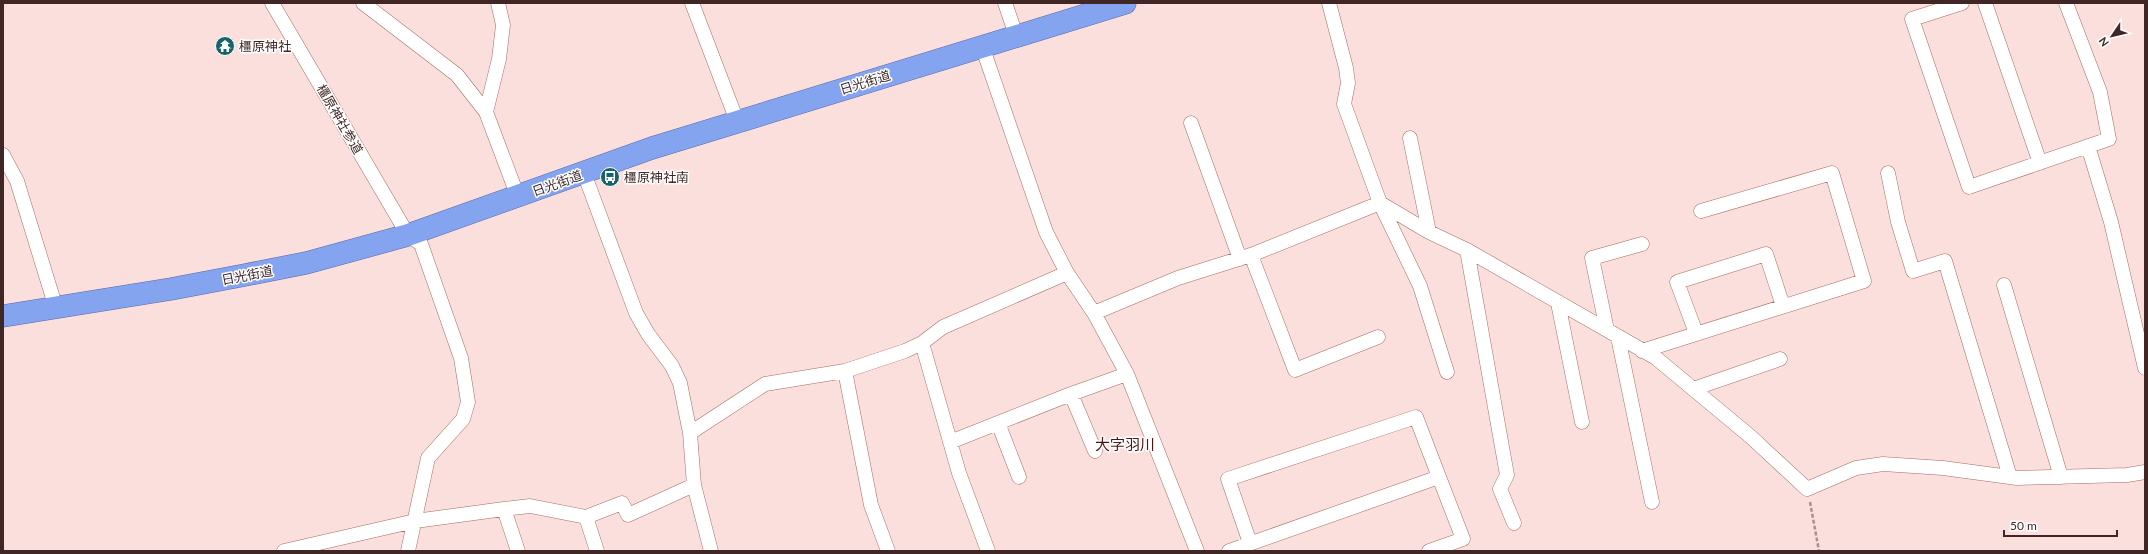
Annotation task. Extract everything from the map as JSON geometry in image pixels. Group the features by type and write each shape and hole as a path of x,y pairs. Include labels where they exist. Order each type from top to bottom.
{"highway":[{"name":"日光街道","path":"3,316 171,290 283,268 408,235 652,148 1125,3"}],"street":[{"name":"橿原神社参道","path":"272,3 408,235 421,244 461,358 468,402 463,419 428,458 408,551"},
{"path":"362,3 457,75 486,112 518,197"},
{"path":"486,112 499,59 503,25 498,3"},
{"path":"692,3 737,121"},
{"path":"1005,3 1016,36"},
{"path":"1330,3 1346,68 1348,83 1344,104 1380,203 1420,286 1447,372"},
{"path":"1962,3 1912,19 1969,187 2109,139 2100,92 2066,3"},
{"path":"1985,3 2040,163"},
{"path":"982,46 1046,232 1067,273 1094,313 1127,374 1197,551"},
{"path":"1191,123 1246,257 1295,370 1378,337"},
{"path":"1410,138 1429,232"},
{"path":"2088,146 2111,222 2145,368"},
{"path":"3,155 17,181 56,308"},
{"path":"584,173 636,313 648,334 672,366 680,383 690,433 694,485 711,551"},
{"path":"1642,351 1864,281 1832,173 1700,211"},
{"path":"1888,173 1898,222 1913,271 1945,261 2010,477"},
{"path":"1380,203 1429,232 1466,250 1656,358 1751,437 1807,489 1856,468 1883,464 1943,468 2010,477 2127,475 2145,472"},
{"path":"1094,313 1178,278 1246,257 1380,203"},
{"path":"1642,244 1592,258 1612,334 1652,502"},
{"path":"1466,250 1507,475 1500,489 1514,523"},
{"path":"1696,333 1677,282 1766,254 1783,306"},
{"path":"690,433 765,384 845,371 905,351 922,343 942,327 1067,273"},
{"path":"2004,285 2061,477"},
{"path":"1558,303 1582,422"},
{"path":"922,343 959,473 988,551"},
{"path":"1693,389 1780,359"},
{"path":"845,371 871,505 888,551"},
{"path":"950,442 1127,374"},
{"path":"1072,394 1095,451"},
{"path":"1250,543 1228,479 1416,416 1462,539 1429,551"},
{"path":"998,423 1019,477"},
{"path":"1228,551 1439,477"},
{"path":"284,551 415,521 530,506 586,517 622,502 628,515 694,485"},
{"path":"504,509 518,551"},
{"path":"586,517 597,551"}],"path":[{"path":"1807,489 1819,551"}],"place":[{"name":"橿原神社","path":"225,46"},
{"name":"橿原神社南","path":"610,177"}],"district":[{"name":"大字羽川","path":"1125,445"}]}
